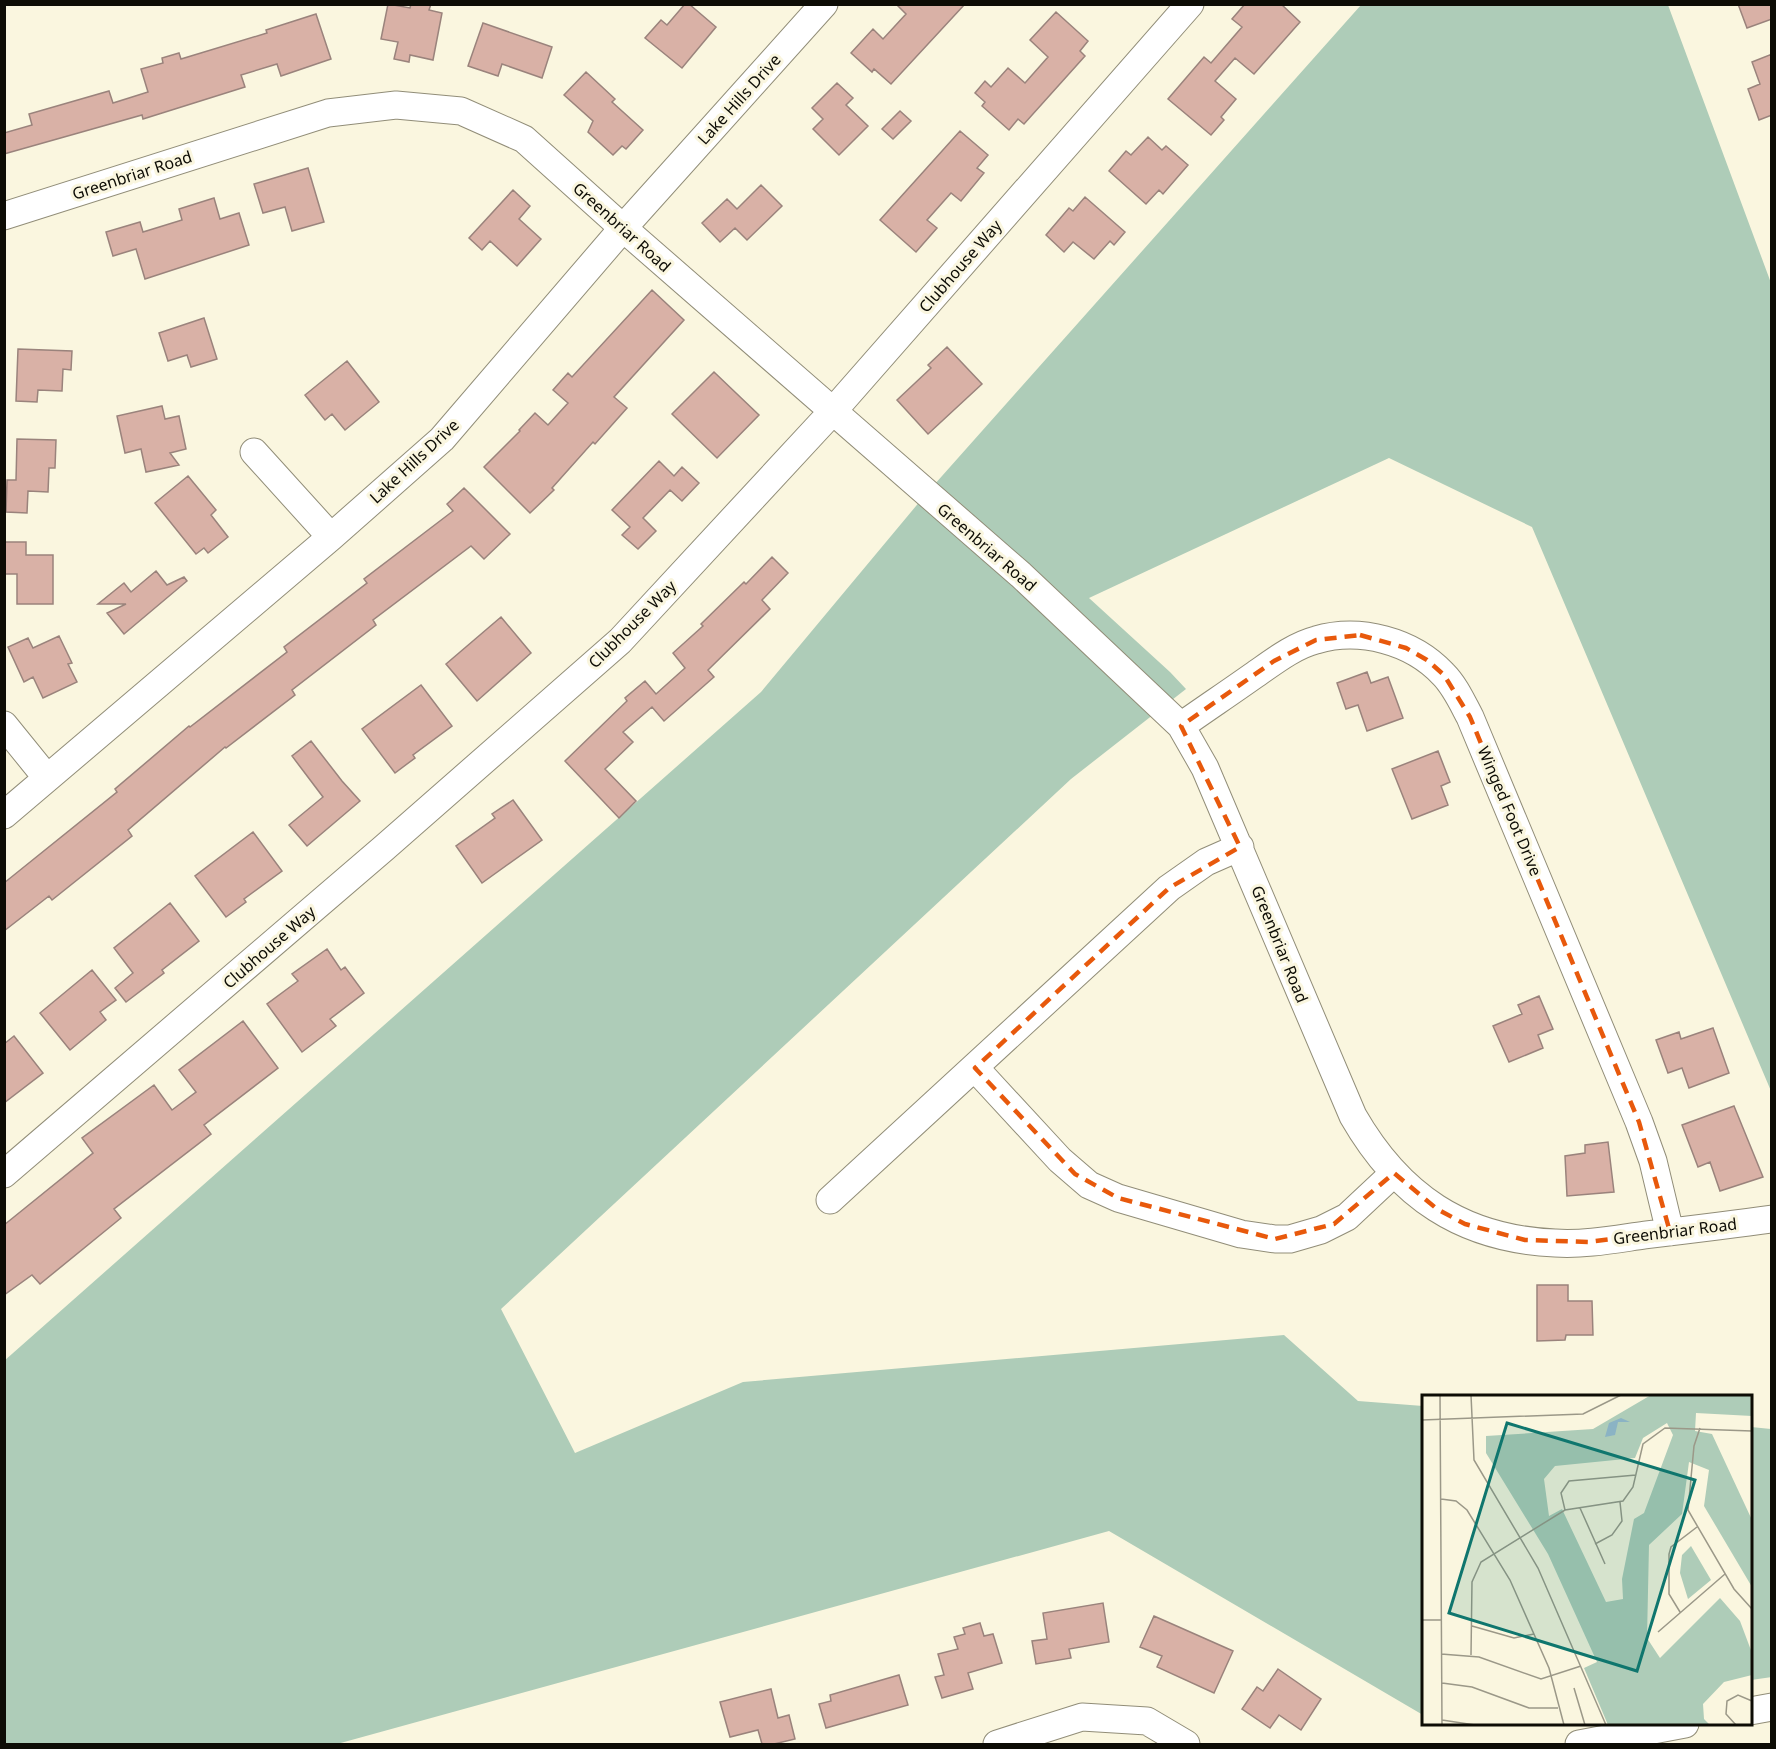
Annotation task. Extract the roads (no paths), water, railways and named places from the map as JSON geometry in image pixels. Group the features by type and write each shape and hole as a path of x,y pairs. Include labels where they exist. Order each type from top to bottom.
{"street":[{"name":"Lake Hills Drive","path":"4,815 331,537 442,439 623,228 824,4"},
{"name":"Clubhouse Way","path":"4,1174 384,848 620,641 833,411 1190,4"},
{"name":"Greenbriar Road","path":"4,216 328,113 396,105 460,111 524,139 1021,575 1181,726 1206,768 1343,1094 1365,1137 1394,1173 1413,1192 1465,1224 1493,1233 1556,1244 1772,1219"},
{"path":"254,452 331,537"},
{"name":"Winged Foot Drive","path":"1181,726 1274,661 1316,640 1360,635 1383,640 1406,648 1427,660 1444,675 1470,717 1639,1122 1653,1161 1670,1232"},
{"path":"4,725 47,778"},
{"path":"830,1200 1169,888 1206,862 1240,847"},
{"path":"975,1068 1060,1160 1089,1185 1118,1198 1241,1234 1290,1239 1321,1230 1347,1217 1394,1173"},
{"path":"1752,1711 1772,1707"},
{"path":"997,1744 1082,1717 1148,1721 1186,1744"},
{"path":"1579,1744 1680,1725"}]}
